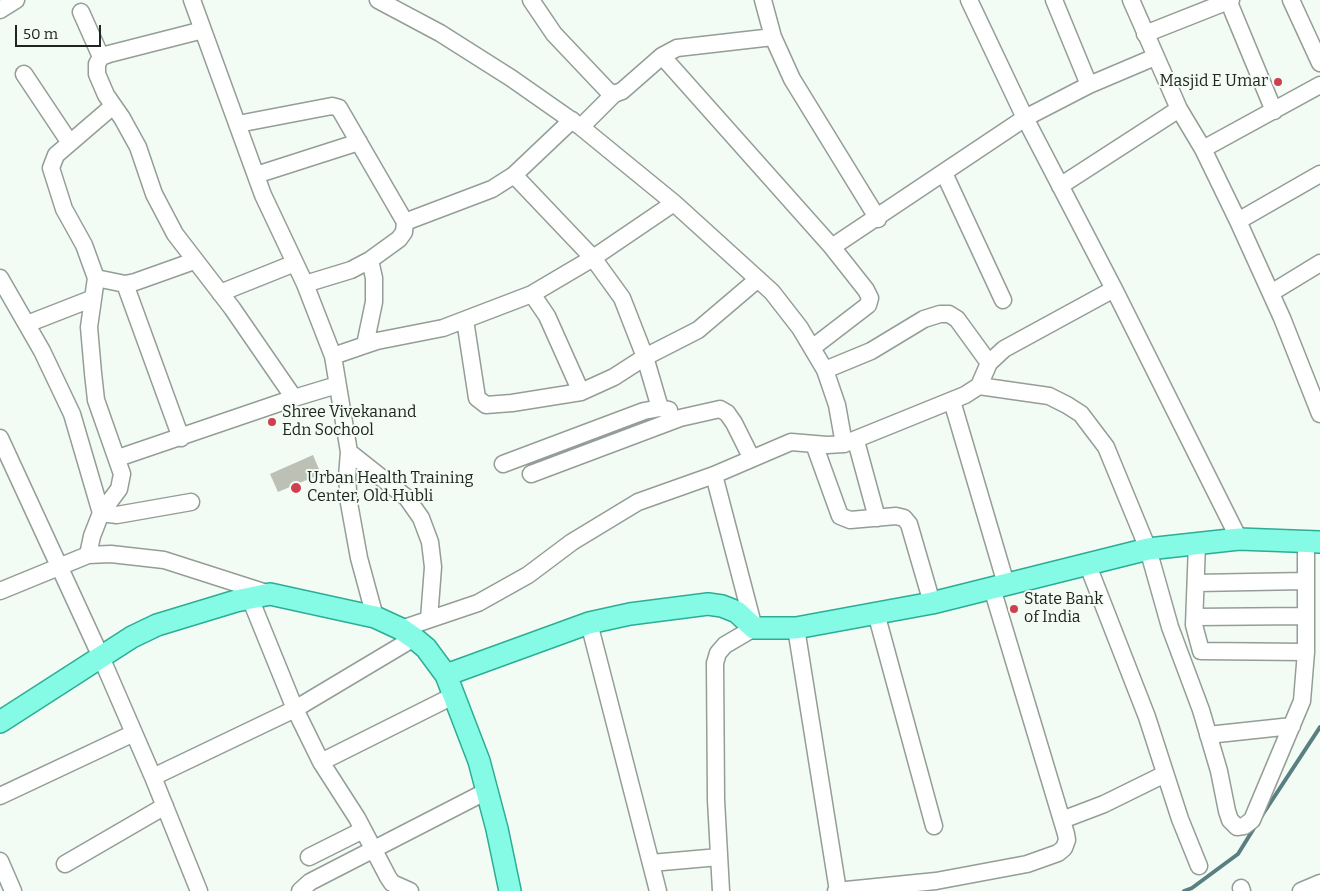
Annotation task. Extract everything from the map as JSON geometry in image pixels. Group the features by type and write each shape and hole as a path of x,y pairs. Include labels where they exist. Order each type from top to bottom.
{"main road":[{"path":"446,675 589,623 630,614 708,604 722,606 738,612 754,628 796,628 932,603 1148,549 1239,540 1313,541"},
{"path":"0,722 132,637 157,625 260,596 375,617 408,634 426,648 446,675 479,761 510,891"}],"street":[{"path":"0,10 16,0"},
{"path":"192,0 256,174 305,284 333,356 349,452 347,477 349,503 359,558 375,617"},
{"path":"378,0 440,33 576,123 674,203 758,278 792,316 825,370 876,518"},
{"path":"531,0 554,34 608,91 614,94"},
{"path":"763,0 773,37 792,79 878,219"},
{"path":"969,0 1025,118 1114,289 1239,540"},
{"path":"1054,0 1089,85"},
{"path":"1131,0 1179,109 1203,149 1271,293 1320,414"},
{"path":"1145,34 1230,0 1274,111"},
{"path":"1292,0 1320,63"},
{"path":"82,12 101,58"},
{"path":"203,30 101,58 97,64 98,74 106,95 138,147 154,194 175,234 220,293 294,398"},
{"path":"404,222 492,189 514,175 576,123 614,94 622,91 662,56 689,45 773,37"},
{"path":"662,56 832,247 866,290 870,298 868,305 812,348"},
{"path":"832,247 878,219 1025,118 1089,85 1155,57"},
{"path":"24,74 70,143"},
{"path":"1203,149 1320,85"},
{"path":"88,554 92,536 102,513 119,489 122,474 118,458 96,400 88,327 91,299 96,278 84,245 64,209 51,168 56,155 114,106"},
{"path":"238,124 332,106 339,108 404,222 404,232 399,239 370,260 351,270 305,284"},
{"path":"1060,186 1179,109"},
{"path":"256,174 358,142"},
{"path":"944,174 1004,300"},
{"path":"1238,221 1320,174"},
{"path":"514,175 593,258 622,298 645,357 660,408"},
{"path":"333,356 365,346 443,328 532,294 593,258 674,203"},
{"path":"365,346 374,302 374,278 370,260"},
{"path":"96,278 125,284 194,261"},
{"path":"220,293 295,263"},
{"path":"1271,293 1320,263"},
{"path":"0,278 27,324 72,414 102,513"},
{"path":"465,320 475,392 480,403 486,405 582,392 614,378 645,357 698,330 758,278"},
{"path":"125,284 181,438"},
{"path":"979,386 989,363 1004,349 1114,289"},
{"path":"532,294 547,316 582,392"},
{"path":"27,324 91,299"},
{"path":"825,370 871,352 924,319 940,314 949,314 957,319 989,363"},
{"path":"118,458 337,385"},
{"path":"154,778 295,709 429,619 478,603 528,575 572,542 638,502 714,474 791,442 814,444 850,443 952,401 979,386 1049,396 1081,414 1106,447 1148,549 1170,627 1208,735 1230,820 1237,827 1244,826 1252,820 1302,701 1306,652 1305,581 1313,541"},
{"path":"796,628 837,891 938,886 1027,864 1058,853 1064,848 1067,840 1062,820 999,586 952,401"},
{"path":"503,464 644,411 660,408 671,411 680,418"},
{"path":"531,474 680,418 714,409 720,409 727,413 751,457"},
{"path":"0,438 60,564 101,657 154,778 199,891"},
{"path":"814,444 840,516 850,520 896,516 904,518 909,524 932,603"},
{"path":"349,452 407,498 421,518 430,542 432,559 429,619"},
{"path":"714,474 754,628 725,645 718,653 715,663 716,800 721,891"},
{"path":"102,513 117,515 191,502"},
{"path":"1198,544 1194,621 1198,646 1201,651 1205,653 1306,652"},
{"path":"0,591 60,564 88,554 138,556 164,560 260,596 295,709 321,762 363,830 392,883 410,891"},
{"path":"1087,563 1147,717 1180,819 1199,866"},
{"path":"1196,583 1305,581"},
{"path":"876,613 934,826"},
{"path":"1170,627 1194,621 1305,616"},
{"path":"589,623 658,891"},
{"path":"321,762 454,696"},
{"path":"1208,735 1292,726"},
{"path":"0,796 134,733"},
{"path":"1062,820 1104,804 1165,774"},
{"path":"300,891 310,882 487,791"},
{"path":"65,864 165,806"},
{"path":"309,857 363,830"},
{"path":"651,863 719,857"},
{"path":"0,861 13,891"},
{"path":"1301,891 1320,884"}],"building":[{"path":"313,455 321,474 278,492 270,474"}],"waterway":[{"path":"1261,817 1320,727"},
{"path":"1184,891 1192,888 1238,854 1256,825"}],"place":[{"name":"Masjid E Umar","path":"1278,82"},
{"name":"Shree Vivekanand Edn Sochool","path":"272,422"},
{"name":"Urban Health Training Center, Old Hubli","path":"296,488"},
{"name":"State Bank of India","path":"1014,609"}]}
